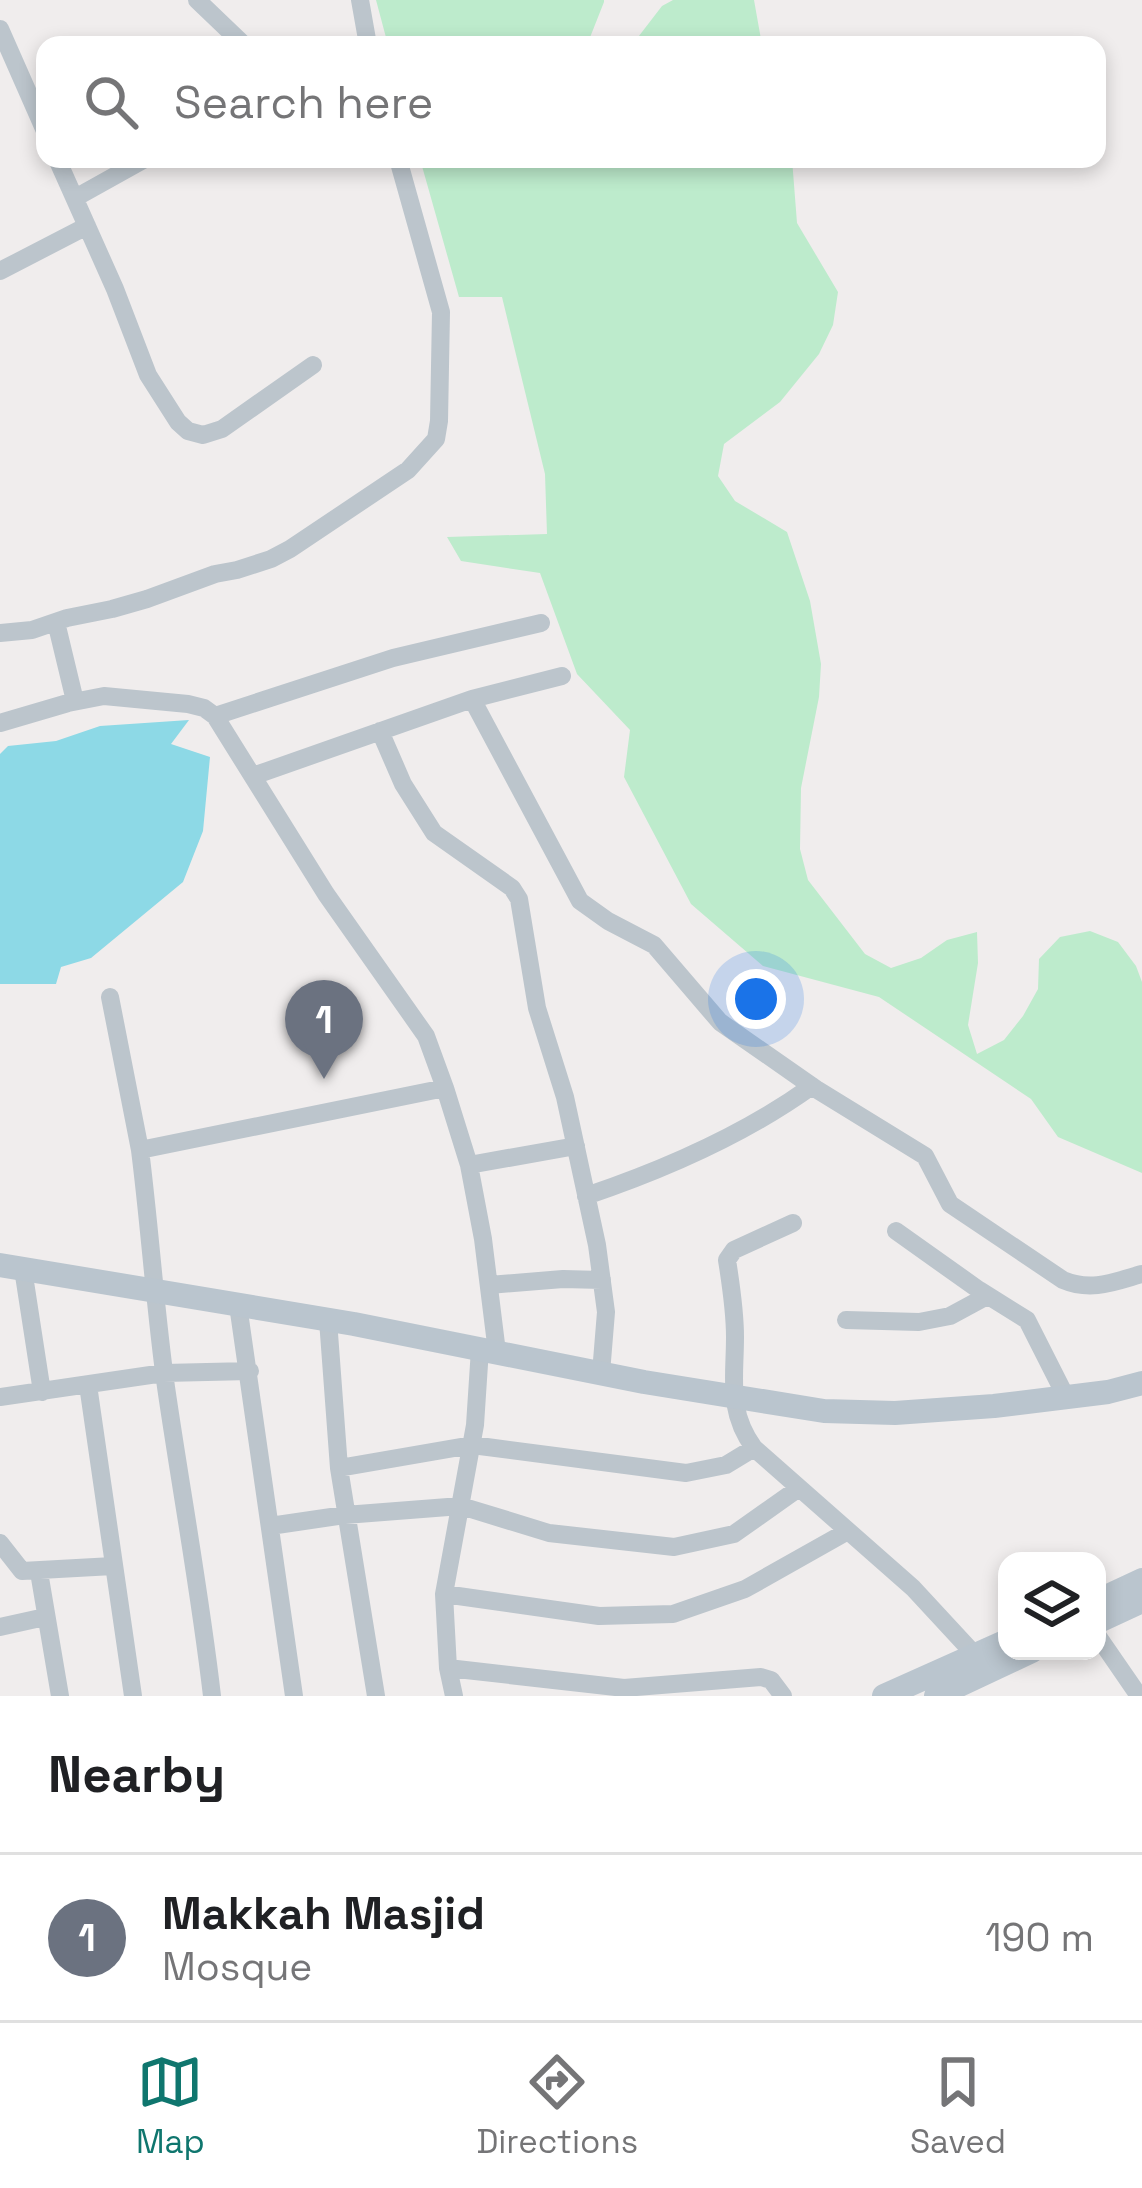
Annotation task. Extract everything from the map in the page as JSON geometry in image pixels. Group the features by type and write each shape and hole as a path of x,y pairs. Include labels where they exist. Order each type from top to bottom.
{"street":[{"path":"197,0 235,36"},
{"path":"360,0 366,36"},
{"path":"0,29 36,111"},
{"path":"61,168 148,375 188,431 203,435 222,429 313,365"},
{"path":"75,198 129,168"},
{"path":"0,634 147,599 271,559 365,500 424,455 436,439 440,422 440,312 400,168"},
{"path":"0,271 87,226"},
{"path":"56,622 75,701"},
{"path":"215,716 393,658 541,623"},
{"path":"253,776 472,699 562,676"},
{"path":"0,723 104,696 188,704 215,716 326,894 426,1036 469,1165 489,1285 489,1351 444,1594 454,1696"},
{"path":"472,699 580,901 654,945 720,1022 925,1156 950,1204 1064,1280 1092,1287 1142,1274"},
{"path":"380,731 403,784 434,833 512,889 519,899 538,1008 565,1096 602,1280 606,1312 601,1373"},
{"path":"110,997 140,1150 164,1373 212,1696"},
{"path":"586,1196 679,1161 759,1121 812,1086"},
{"path":"140,1150 446,1088"},
{"path":"469,1165 576,1146"},
{"path":"794,1223 734,1250 727,1260 734,1309 733,1397 741,1430 754,1448 914,1588 975,1655"},
{"path":"896,1231 1027,1320 1066,1397"},
{"path":"42,1392 11,1267 824,1411 895,1413 1108,1392 1142,1383"},
{"path":"489,1285 602,1280"},
{"path":"847,1321 919,1322 950,1316 987,1296"},
{"path":"238,1305 294,1695 283,1696"},
{"path":"328,1320 339,1468 376,1696"},
{"path":"0,1397 164,1373 250,1371"},
{"path":"88,1385 133,1696"},
{"path":"339,1468 472,1445 686,1473 727,1466 754,1448"},
{"path":"270,1526 461,1506 549,1533 674,1546 734,1534 800,1488"},
{"path":"444,1594 599,1616 673,1614 745,1588 848,1531"},
{"path":"0,1543 22,1570 113,1566"},
{"path":"39,1572 60,1696"},
{"path":"1106,1597 1142,1580"},
{"path":"1106,1618 1142,1601"},
{"path":"0,1627 45,1617"},
{"path":"884,1696 998,1645"},
{"path":"1106,1648 1139,1696"},
{"path":"935,1696 1013,1660"},
{"path":"448,1668 624,1688 761,1677 771,1680 783,1696"}],"green space":[{"path":"376,0 604,0 591,36 386,36"},
{"path":"673,0 754,0 760,36 639,36 662,6"},
{"path":"423,168 793,168 797,223 838,292 833,325 819,354 780,402 724,444 718,476 735,501 787,532 810,601 821,664 801,788 800,849 808,880 865,954 891,968 921,958 947,940 977,932 978,963 968,1025 977,1054 1004,1040 1023,1016 1038,989 1039,959 1060,937 1090,931 1118,942 1142,982 1142,1173 1058,1137 1031,1099 879,997 763,966 691,904 624,777 630,730 577,674 540,573 461,561 447,537 547,534 545,474 502,297 459,297"}],"water":[{"path":"189,720 171,744 210,757 203,831 183,882 91,958 61,967 56,984 0,984 0,754 8,746 56,741 100,726"}],"place":[{"name":"Makkah Masjid","path":"324,1079"}]}
